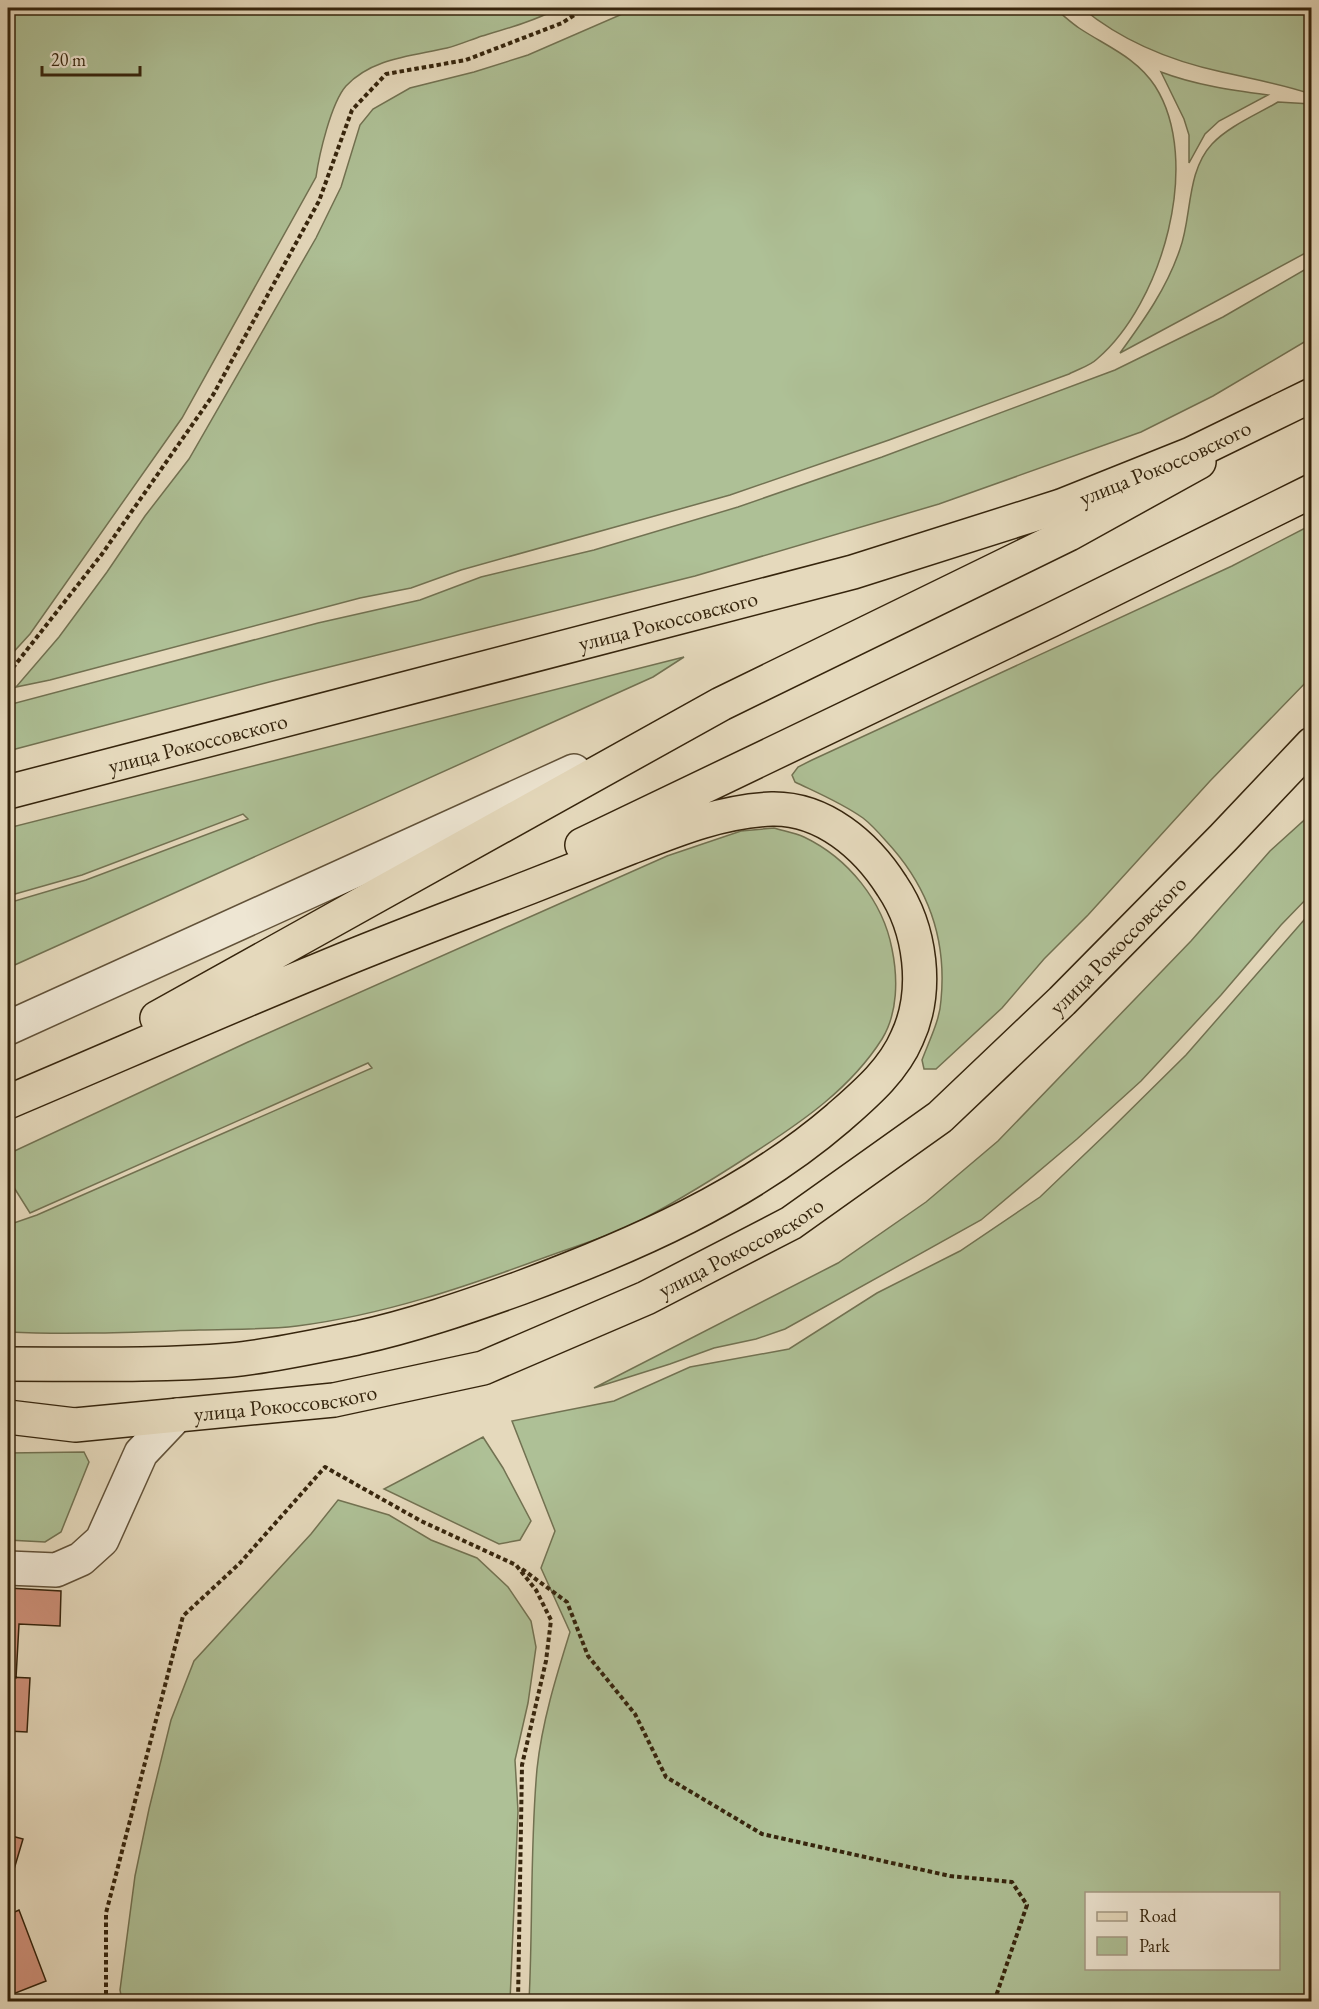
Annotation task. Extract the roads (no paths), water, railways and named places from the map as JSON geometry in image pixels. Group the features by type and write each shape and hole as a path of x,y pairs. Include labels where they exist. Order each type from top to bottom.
{"main road":[{"path":"8,1102 721,704 1069,534 1178,474 1311,395"},
{"name":"улица Рокоссовского","path":"8,792 853,572 1061,506 1191,454 1311,395"},
{"path":"326,966 1040,625 1311,491"},
{"name":"улица Рокоссовского","path":"8,1417 75,1425 333,1400 483,1368 646,1298 791,1223 940,1117 1062,1001 1223,838 1311,744"},
{"path":"8,1102 326,966 645,842 716,817 747,811 780,809 808,813 835,826 876,864 894,887 906,910 915,940 921,977 918,1002 908,1038 889,1068 854,1105 811,1140 747,1183 658,1232 599,1258 433,1317 364,1336 297,1350 223,1360 8,1365"}],"street":[{"path":"8,1028 721,704"},
{"path":"8,1568 56,1570 81,1559 102,1540 141,1453 177,1415"}]}
